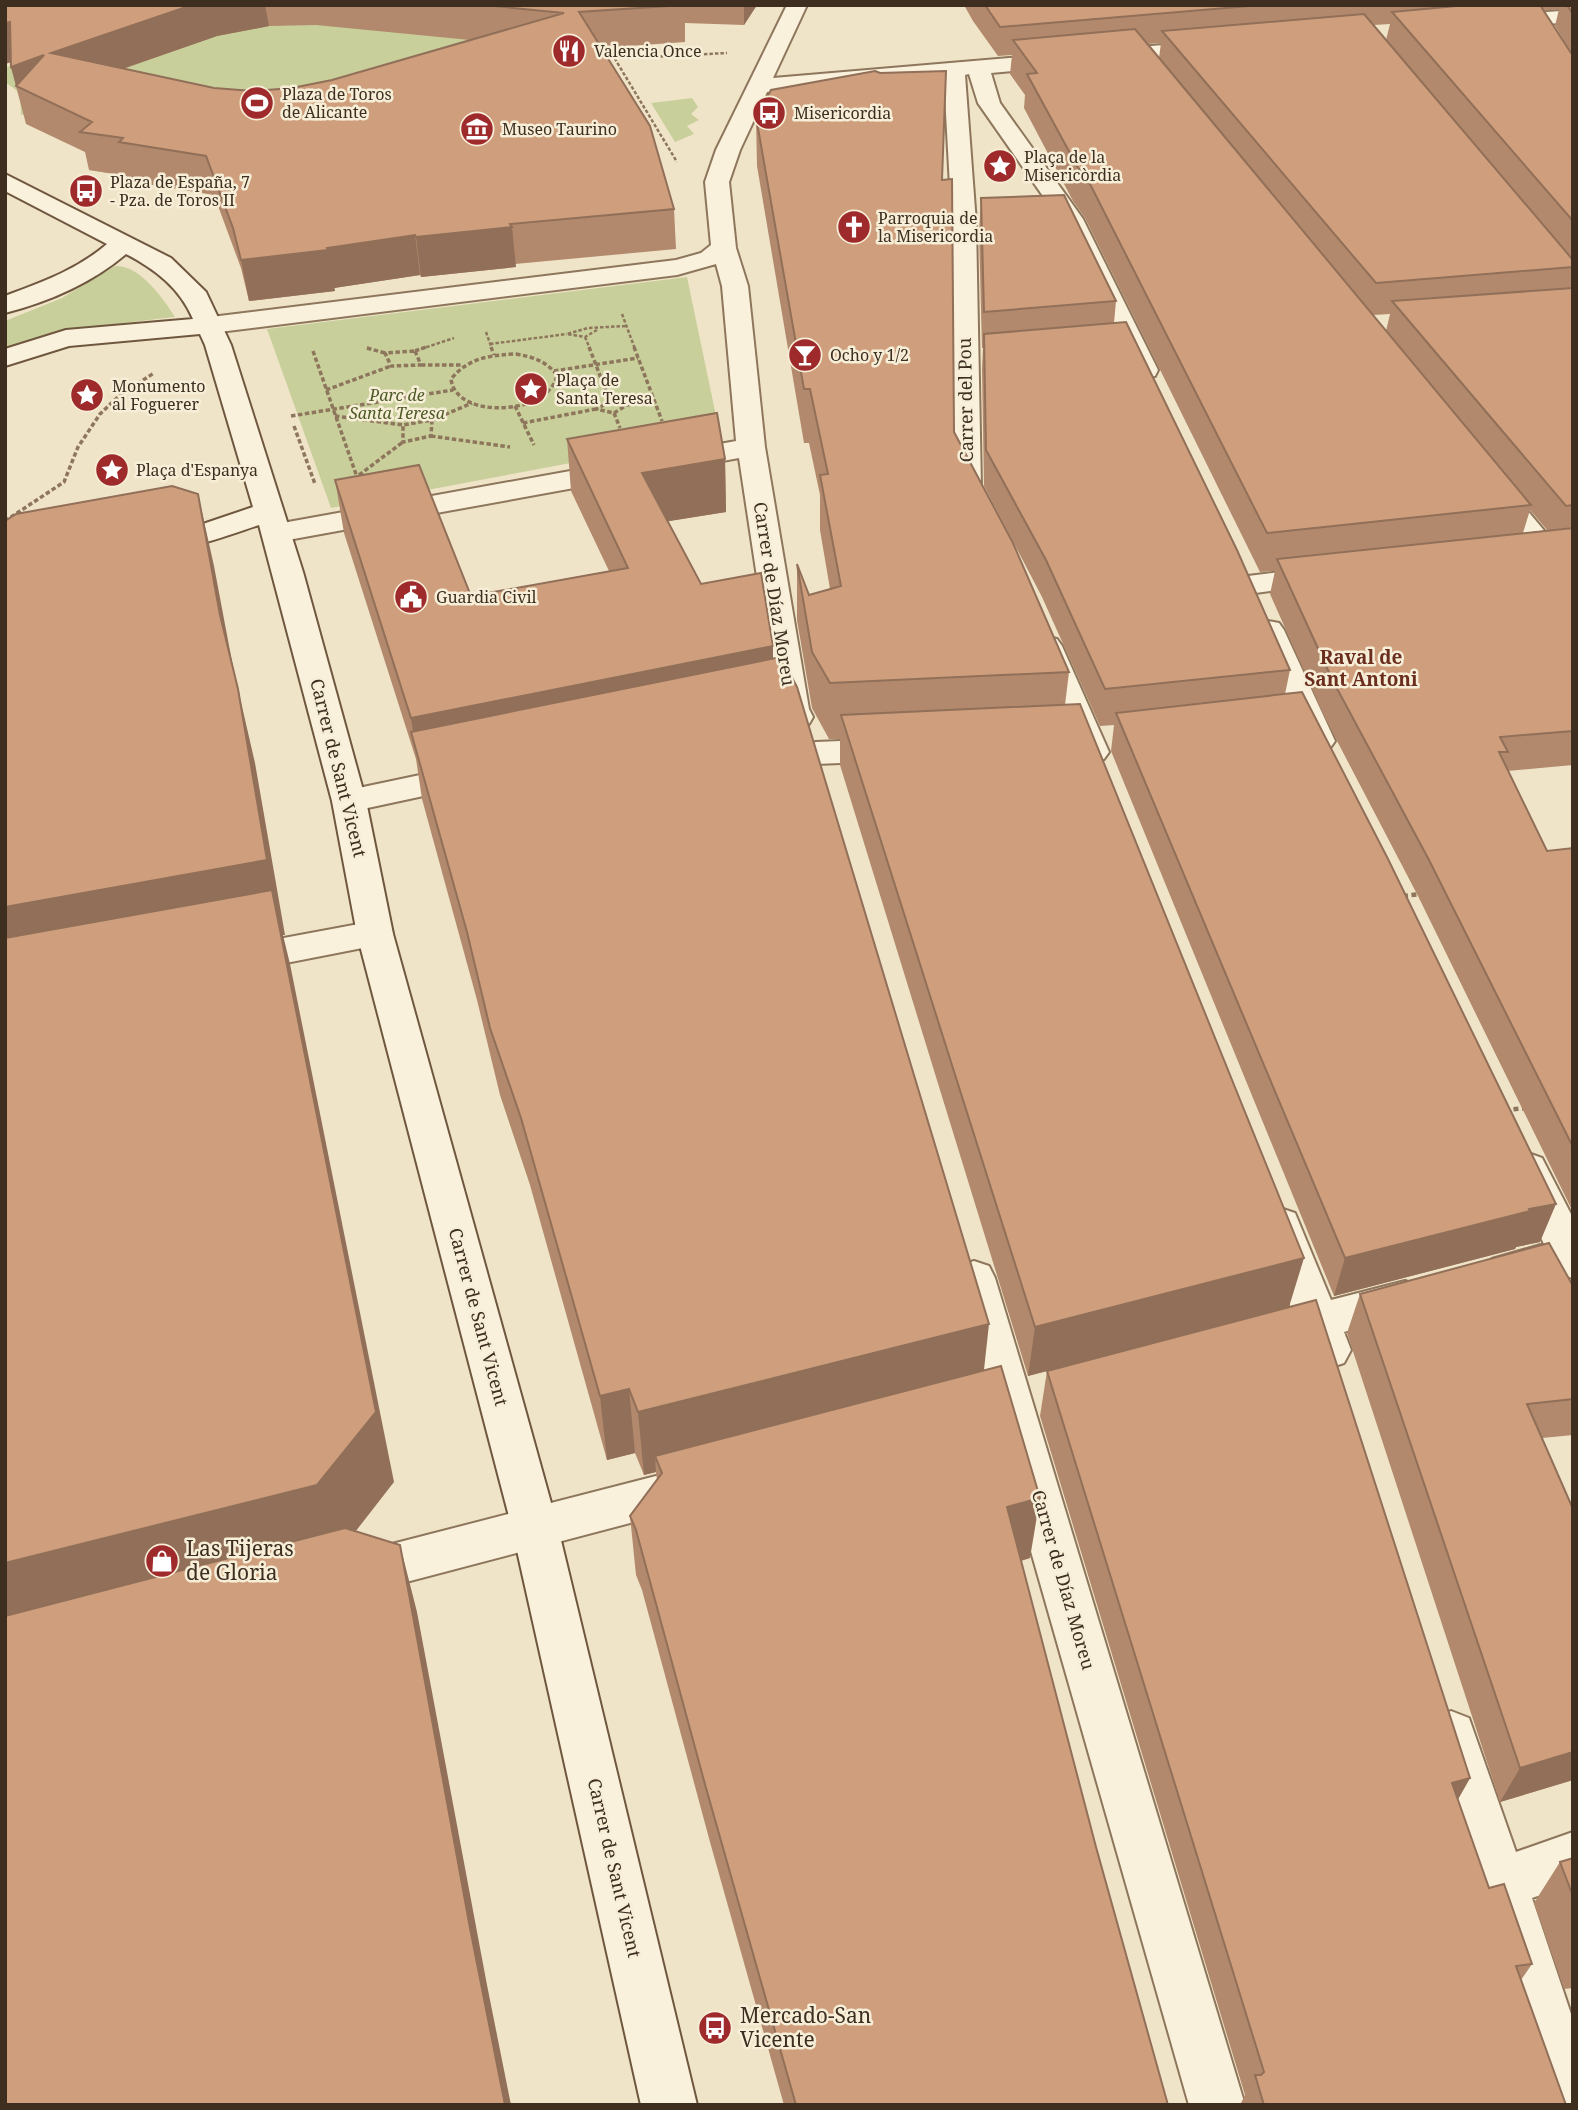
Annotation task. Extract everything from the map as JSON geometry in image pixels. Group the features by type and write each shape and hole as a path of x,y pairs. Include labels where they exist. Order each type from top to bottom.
{"street":[{"path":"125,550 274,522 332,523 751,447 735,286 724,248 717,182 728,150 797,5"},
{"path":"1470,24 1573,16"},
{"path":"1536,19 1551,42"},
{"path":"759,86 1231,45"},
{"path":"1137,53 1154,74"},
{"path":"978,67 989,103 1058,219 1119,347 1157,396"},
{"name":"Carrer del Pou","path":"954,68 978,223 980,359 967,487 993,537"},
{"path":"5,181 162,263 197,297 211,325 274,522"},
{"path":"6,304 42,292 89,271 125,242"},
{"path":"5,358 66,338 211,325 695,264 724,248"},
{"path":"695,264 725,273 735,286"},
{"name":"Carrer de Díaz Moreu","path":"751,447 779,711 822,773 924,748"},
{"path":"1476,466 1546,552"},
{"name":"Carrer de Sant Vicent","path":"274,522 349,801 375,934 536,1528 669,2105"},
{"path":"1330,765 1293,719 1242,572 1356,573"},
{"path":"1036,622 1108,792"},
{"path":"349,801 497,770"},
{"path":"197,967 375,934"},
{"path":"1251,1339 1451,1286 1571,1258 1500,1111"},
{"path":"1268,1192 1319,1321 1340,1387"},
{"name":"Carrer de Díaz Moreu","path":"963,1243 1031,1397 1217,2105"},
{"path":"968,1414 1031,1397"},
{"path":"310,1586 725,1478"},
{"path":"1440,1701 1498,1884 1573,2103"},
{"path":"1498,1884 1573,1858"}],"path":[{"path":"615,37 628,58 688,53 738,53"},
{"path":"603,38 680,167"},
{"path":"618,304 663,423 652,425"},
{"path":"568,334 581,327 597,330 626,326"},
{"path":"490,344 568,334 585,337 597,330"},
{"path":"391,366 385,353 415,351 461,336"},
{"path":"585,337 610,402"},
{"path":"415,351 421,365"},
{"path":"332,523 325,512 291,416 453,390 472,403 482,406 515,406 544,397 555,387 556,375 550,365 535,357 494,355 458,369 452,379 453,390"},
{"path":"554,371 638,358"},
{"path":"356,478 326,390 391,366 466,365"},
{"path":"5,520 63,483 74,467 76,451 89,428 136,382 157,371"},
{"path":"523,423 596,409 610,402 627,405 654,400"},
{"path":"335,416 403,425 432,420 472,403"},
{"path":"596,409 614,413 627,405"},
{"path":"515,406 535,446 527,447"},
{"path":"614,413 621,430"},
{"path":"431,436 432,420"},
{"path":"403,425 403,442"},
{"path":"608,432 631,428"},
{"path":"356,478 403,442 431,436 519,448 492,453"},
{"path":"356,478 369,475"},
{"path":"1398,897 1424,894"},
{"path":"1500,1111 1537,1107"}],"green space":[{"name":"Plaza de Toros de Alicante","path":"451,5 504,40 175,188 128,181 131,177 89,170 103,159 44,112 21,115 20,93 5,82 5,67 60,59 90,36"},
{"path":"692,98 698,107 691,114 699,120 687,126 694,134 675,142 651,103"},
{"path":"115,266 124,267 142,277 175,317 68,332 5,350 5,321 62,298"},
{"name":"Parc de Santa Teresa","path":"687,277 720,435 331,508 267,329"}],"building":[{"path":"5,5 192,5 51,53 214,88 253,91 292,88 332,80 564,13 484,5 684,5 579,12 650,126 674,209 415,235 327,248 328,250 241,260 233,228 206,156 119,142 123,138 80,132 92,122 16,86 44,55 11,67 10,22 5,23"},
{"path":"985,5 1261,5 1000,27"},
{"path":"1467,5 1540,5 1573,54 1573,221 1392,12"},
{"path":"1364,14 1573,260 1573,267 1376,283 1162,31"},
{"path":"1135,29 1531,505 1267,533 1089,182 1077,166 1027,74 1037,73 1013,40"},
{"path":"875,71 946,71 942,180 952,179 954,432 1013,543 1069,672 830,683 812,652 797,564 809,595 841,586 820,475 828,474 810,389 804,389 756,117 771,90"},
{"path":"1064,195 1116,301 984,312 981,198"},
{"path":"1573,288 1573,505 1566,506 1392,301"},
{"path":"1126,322 1237,550 1290,670 1105,689 1046,560 986,450 984,334"},
{"path":"717,413 725,459 642,473 701,584 761,573 773,646 411,718 335,480 419,465 471,596 628,568 567,439"},
{"path":"172,486 198,494 220,615 238,689 267,860 5,907 5,521 16,514"},
{"path":"1573,528 1573,731 1500,737 1508,752 1499,752 1547,851 1573,848 1573,1147 1429,860 1333,681 1277,559"},
{"path":"781,657 797,687 989,1324 638,1412 629,1389 600,1396 521,1118 490,1028 467,932 411,732"},
{"path":"1302,692 1388,859 1556,1204 1345,1258 1116,713"},
{"path":"1080,704 1304,1258 1035,1327 841,715"},
{"path":"272,890 376,1412 317,1485 5,1563 5,938"},
{"path":"1549,1243 1573,1286 1573,1399 1527,1404 1573,1509 1573,1752 1520,1768 1360,1294"},
{"path":"1316,1300 1470,1778 1452,1783 1489,1888 1504,1884 1532,1964 1516,1966 1566,2105 1264,2105 1255,2075 1264,2072 1047,1371"},
{"path":"1001,1366 1040,1498 1007,1507 1096,1847 1168,2105 796,2105 630,1516 662,1473 655,1456"},
{"path":"345,1528 400,1545 505,2105 5,2105 5,1616"},
{"path":"1573,1858 1573,1896 1560,1862"}],"place":[{"name":"Valencia Once","path":"569,51"},
{"name":"Plaza de Toros de Alicante","path":"257,103"},
{"name":"Misericordia","path":"769,113"},
{"name":"Museo Taurino","path":"477,129"},
{"name":"Plaça de la Misericòrdia","path":"1000,166"},
{"name":"Plaza de España, 7 - Pza. de Toros II","path":"86,191"},
{"name":"Parroquia de la Misericordia","path":"854,227"},
{"name":"Ocho y 1/2","path":"805,355"},
{"name":"Plaça de Santa Teresa","path":"531,389"},
{"name":"Monumento al Foguerer","path":"87,395"},
{"name":"Plaça d'Espanya","path":"112,470"},
{"name":"Guardia Civil","path":"411,597"},
{"name":"Las Tijeras de Gloria","path":"162,1561"},
{"name":"Mercado-San Vicente","path":"715,2028"}],"district":[{"name":"Raval de Sant Antoni","path":"1361,668"}]}
